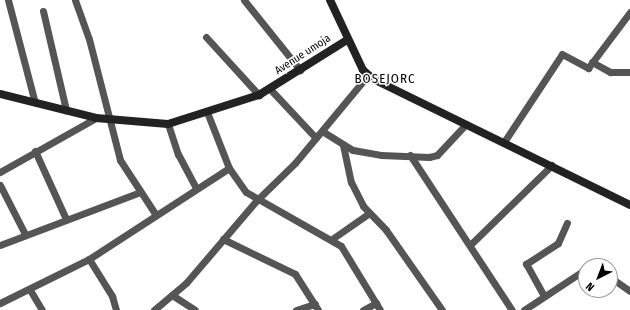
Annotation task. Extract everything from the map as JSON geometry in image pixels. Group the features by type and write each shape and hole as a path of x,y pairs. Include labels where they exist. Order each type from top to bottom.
{"street":[{"path":"8,0 35,103"},
{"path":"75,0 110,120 120,160 156,215"},
{"path":"330,0 347,40 368,75 630,205"},
{"path":"245,1 300,70"},
{"path":"43,11 66,110"},
{"path":"504,142 562,54 588,68 630,12"},
{"path":"206,37 259,95"},
{"name":"Avenue umoja","path":"168,124 259,95 347,40"},
{"path":"592,62 610,72 630,72"},
{"path":"154,310 172,295 257,200 316,138 368,75"},
{"path":"270,89 316,138"},
{"path":"0,94 96,118 168,124 178,154 196,188"},
{"path":"207,112 229,168 246,192 257,200 332,239 341,246 380,310"},
{"path":"0,172 96,118"},
{"path":"322,131 343,145 381,155 437,155 466,124"},
{"path":"343,145 351,182 368,214 386,230 442,310"},
{"path":"35,151 66,219"},
{"path":"410,155 471,244 512,310"},
{"path":"471,244 552,165"},
{"path":"0,303 30,290 89,259 196,188 229,168"},
{"path":"0,184 26,234"},
{"path":"0,245 140,192"},
{"path":"332,239 368,214"},
{"path":"544,296 526,264 558,243 567,223"},
{"path":"223,239 295,274 317,307 296,310"},
{"path":"89,259 112,296 116,310"},
{"path":"524,310 578,274"},
{"path":"618,283 630,291"},
{"path":"30,290 42,310"},
{"path":"172,295 195,310"},
{"path":"363,310 376,303"}],"district":[{"name":"BOSEJORC","path":"385,79"}]}
